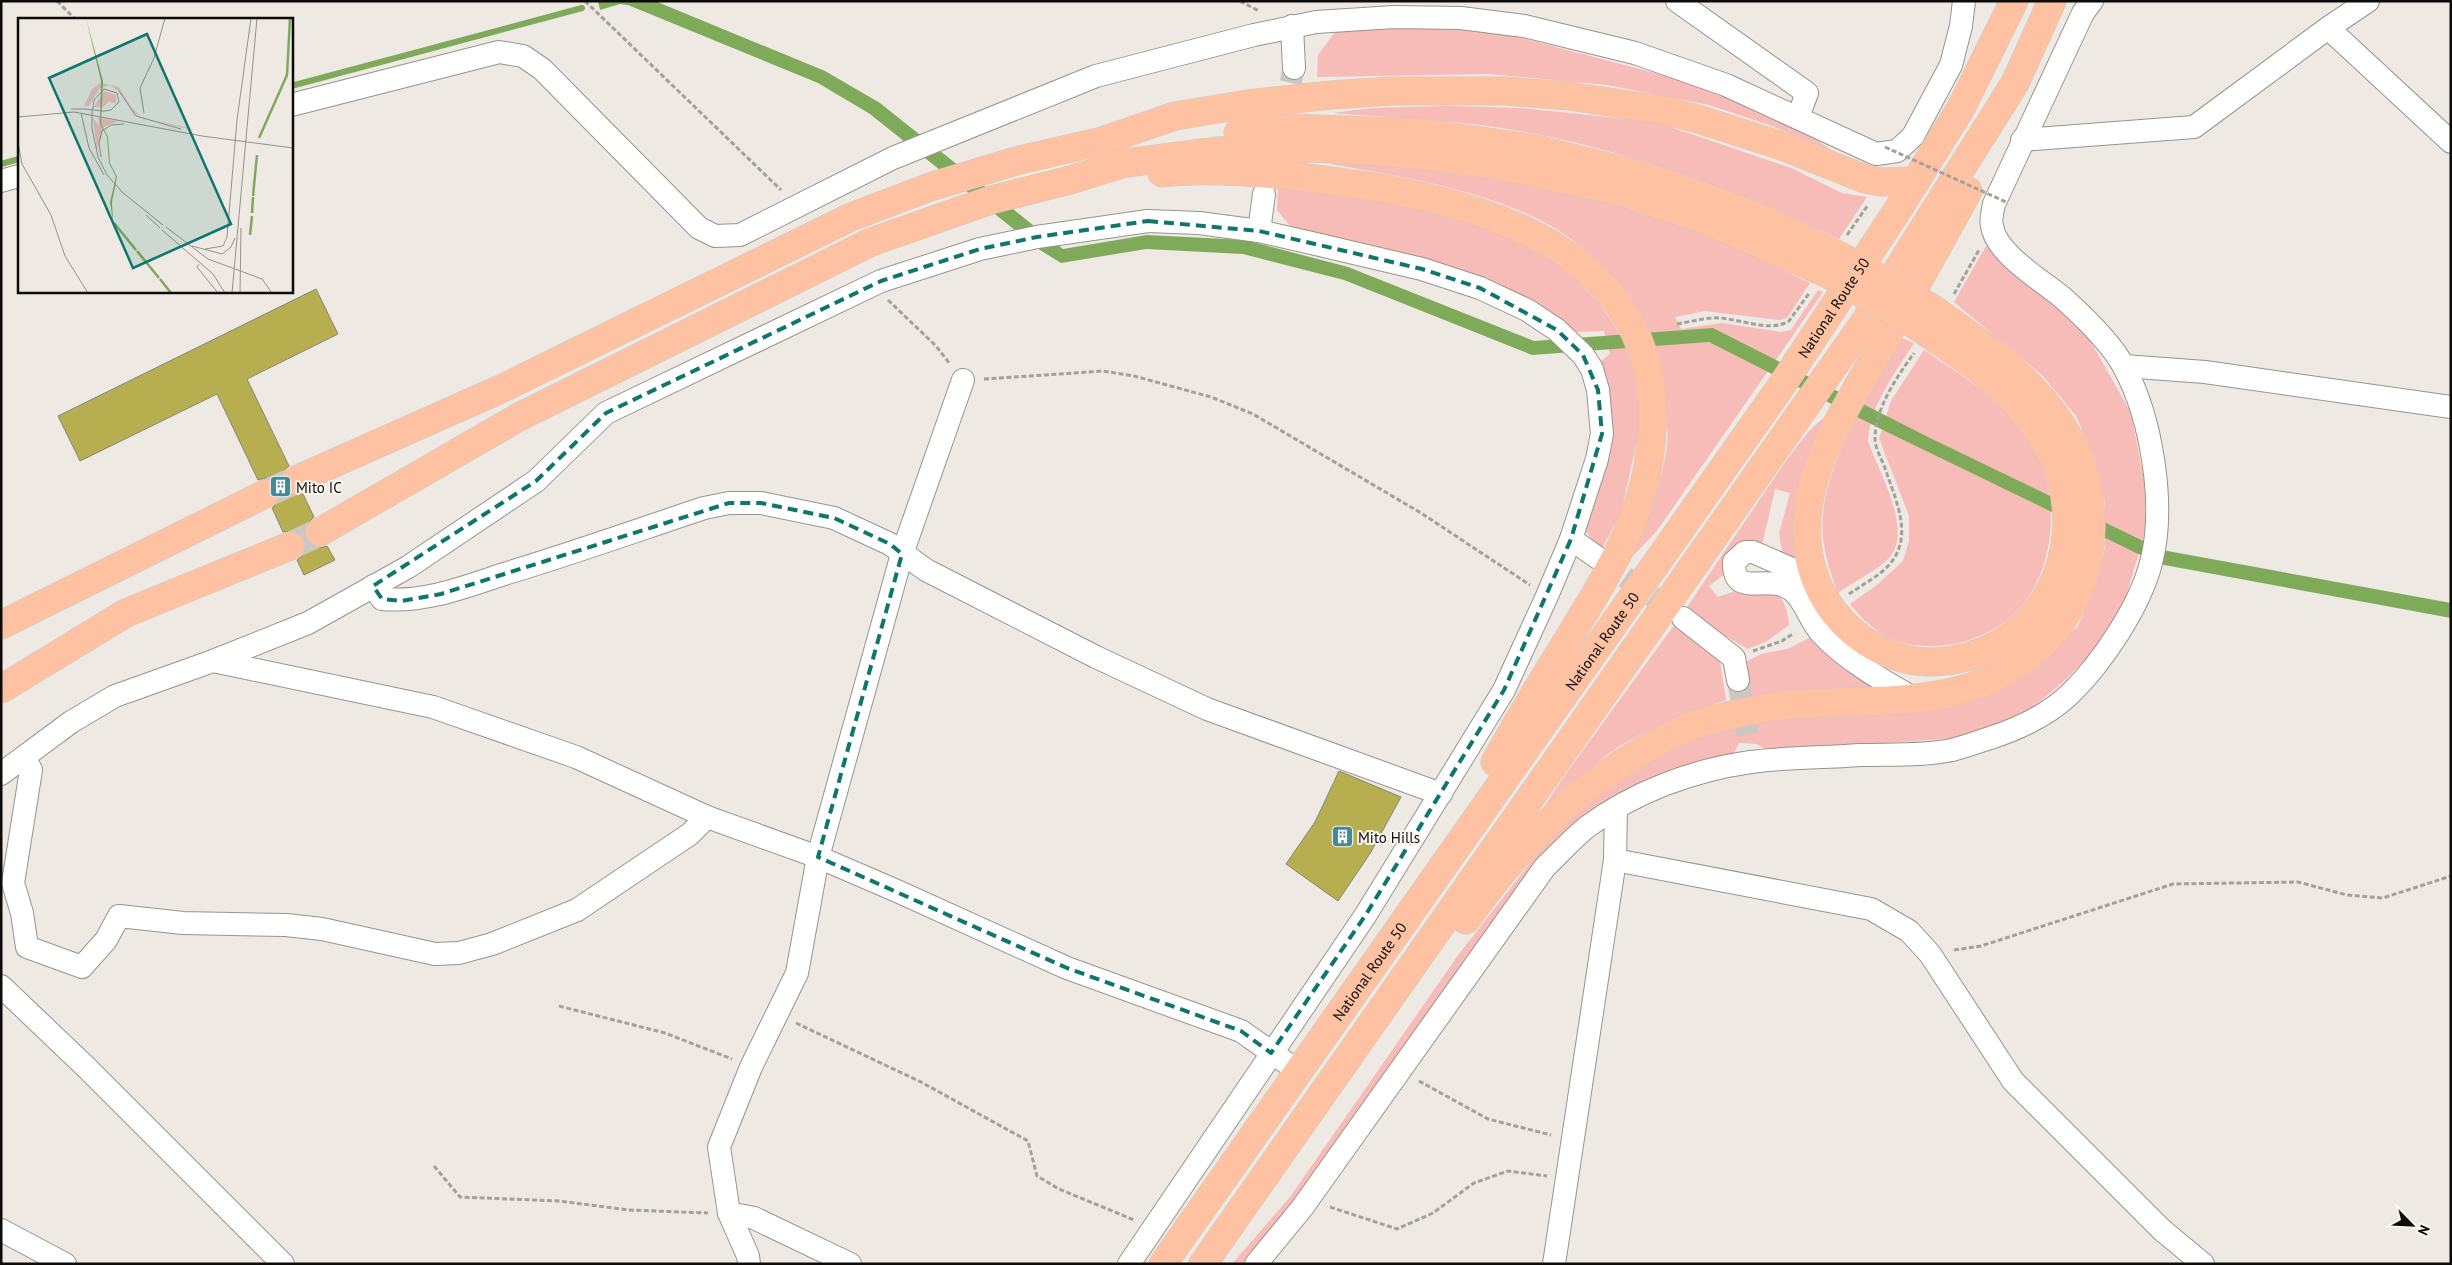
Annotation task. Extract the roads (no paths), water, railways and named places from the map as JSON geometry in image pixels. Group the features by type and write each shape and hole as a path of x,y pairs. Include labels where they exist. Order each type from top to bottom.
{"highway":[{"name":"National Route 50","path":"1163,1264 1784,382 1916,181 1961,108 2014,1"},
{"path":"1929,320 2019,406 2046,442 2061,480 2066,500 2064,546 2059,569 2040,607 2012,637 1978,655 1944,662 1907,660 1872,646 1855,634 1838,618 1824,599 1815,580 1809,559 1807,519 1810,495 1828,445 1844,410 1968,190 2052,1"},
{"path":"1203,1264 1866,320 2015,83"},
{"path":"296,480 505,387 851,218 930,187 1016,161 1102,141 1175,116 1248,104 1331,95 1392,92 1506,91 1569,96 1663,110 1740,132 1865,179 1882,182 1916,181"},
{"path":"1102,141 1292,128 1425,133 1478,140 1583,160 1676,186 1761,218 1832,265 1929,320 1982,344 2041,396 2061,422 2085,470 2090,495 2091,543 2085,570 2065,617 2034,653 2014,667 1968,689 1915,699 1786,705 1752,710 1688,727 1630,756 1607,772 1548,821 1517,856 1475,907 1340,1098 1265,1174"},
{"path":"320,532 519,417 871,242 991,200 1070,180 1126,163 1218,150 1360,149 1498,165 1614,190 1706,220 1832,265"},
{"path":"1070,180 1125,178 1170,172 1295,176 1409,193 1448,202 1490,214 1564,251 1597,280 1613,298 1627,319 1646,367 1652,395 1651,449 1639,500 1620,546 1591,602 1526,708 1416,903"},
{"path":"1,625 265,494"},
{"path":"1,689 126,613 290,546"}],"street":[{"path":"1677,1 1807,93 1798,117"},
{"path":"292,105 498,52 523,56 542,69 699,228 715,236 740,235 893,158 1096,76 1292,26 1319,12 1394,17 1461,18 1524,26 1635,52 1726,85 1876,154 1897,151 1913,136 1951,65 1961,26 1964,1"},
{"path":"1256,1264 1308,1200 1545,867 1586,828 1616,808 1677,779 1750,752 1949,750 1994,737 2044,714 2070,694 2115,638 2132,612 2151,564 2156,539 2157,499 2151,451 2141,410 2124,366 2096,332 2064,299 2007,254 1991,227 1994,204 2022,140 2083,13 2092,1"},
{"path":"2022,140 2194,127 2328,28 2368,1"},
{"path":"1292,26 1294,68"},
{"path":"2328,28 2451,142"},
{"path":"1,181 18,176"},
{"path":"1259,231 1264,194"},
{"path":"1,774 71,722 115,696 213,661 308,623 408,567 536,481 606,413 881,281 999,245 1037,237 1148,221 1199,222 1259,231 1422,269 1480,288 1527,310 1557,330 1583,355 1592,370 1598,390 1602,434 1597,459 1571,539 1504,690 1441,794 1365,916 1129,1264"},
{"path":"2124,366 2205,372 2451,408"},
{"path":"749,1264 748,1256 729,1213 719,1147 751,1067 797,973 818,857 902,554 963,380"},
{"path":"373,586 382,599 402,601 441,594 545,562 704,508 729,503 760,503 834,518 890,544 926,570 1096,657 1207,709 1441,794"},
{"path":"1571,539 1598,558"},
{"path":"1815,580 1753,552 1745,552 1734,562 1736,576 1740,582 1748,585 1770,582 1788,587 1796,593 1819,630 1844,655 1915,699"},
{"path":"1683,618 1734,658 1738,680"},
{"path":"213,661 433,707 576,757 707,817 818,857 1067,968 1241,1031 1298,1071"},
{"path":"24,757 31,770 13,883 22,913 27,947 82,967 106,940 119,916 184,923 286,925 322,929 435,954 459,953 492,944 577,910 690,834 707,817"},
{"path":"1554,1264 1615,860 1616,808"},
{"path":"1615,860 1871,909 1909,931 1930,954 2013,1081 2162,1230 2203,1264"},
{"path":"1,986 95,1076 283,1264"},
{"path":"729,1213 754,1218 850,1264"},
{"path":"1,1230 65,1264"}],"waterway":[{"path":"292,86 582,8"},
{"path":"1,164 18,159"}],"tunnel":[{"path":"1283,115 1294,68"},
{"path":"265,494 296,480"},
{"path":"290,546 320,532"},
{"path":"1598,558 1679,615"},
{"path":"1738,680 1749,743"}],"place":[{"name":"Mito IC","path":"280,487"},
{"name":"Mito Hills","path":"1342,837"}]}
